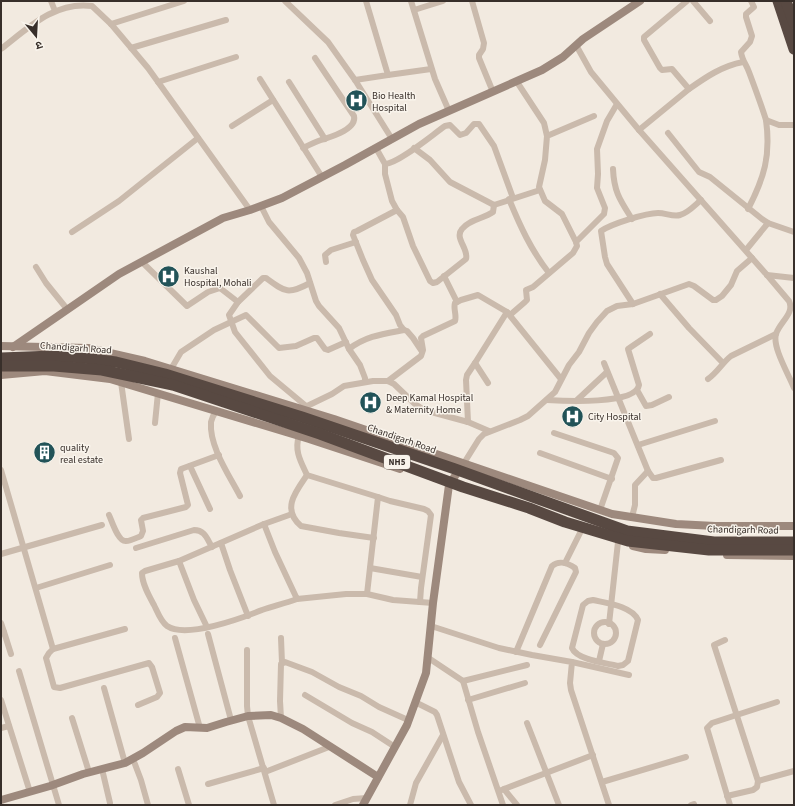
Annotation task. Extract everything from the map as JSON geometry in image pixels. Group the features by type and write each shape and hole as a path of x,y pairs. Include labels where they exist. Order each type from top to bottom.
{"highway":[{"path":"778,1 794,49"},
{"path":"790,6 794,24"},
{"name":"Chandigarh Road","path":"1,358 52,356 84,358 116,362 165,374 302,417 627,531 714,542 794,542"},
{"name":"NH5","path":"1,366 54,366 102,370 173,385 320,434 463,487 529,508 565,522 628,541 709,550 794,550"}],"main road":[{"path":"1,366 14,346 119,274 223,218 282,198 419,124 542,70 561,58 617,15 640,1"},
{"path":"1,346 88,348 145,361 304,408 612,514 676,524 715,526 794,526"},
{"path":"1,375 45,371 110,379 299,436 449,485 581,531 646,549 744,556 794,556"},
{"path":"365,801 408,720 426,673 433,603 449,485 464,463"},
{"path":"7,801 89,772 133,759 157,745 176,731 185,727 214,727 231,720 248,716 271,715 281,718 303,729 378,777"}],"street":[{"path":"51,1 55,11"},
{"path":"111,24 184,1"},
{"path":"285,1 322,35 355,80 392,139"},
{"path":"366,1 388,75"},
{"path":"411,1 431,69 438,89 449,111"},
{"path":"472,1 484,43 483,49 479,56 493,92"},
{"path":"687,1 646,35 644,40 660,68 662,70 672,69 689,89"},
{"path":"692,1 710,21"},
{"path":"748,209 764,173 767,149 766,120 749,72 743,62 741,52 750,42 752,36 746,17 746,14 754,7 751,1"},
{"path":"414,10 443,2"},
{"path":"1,49 50,13 75,3 92,6 111,24 148,68 250,210"},
{"path":"131,48 226,20"},
{"path":"1,41 7,44"},
{"path":"576,45 588,67 617,104 746,250 791,305 791,310 776,334 731,356 723,363 718,371 708,378"},
{"path":"158,82 236,58"},
{"path":"303,148 334,136 345,130 355,120 315,58"},
{"path":"639,130 689,89 711,74 722,68 743,62"},
{"path":"355,80 431,69"},
{"path":"260,79 322,177"},
{"path":"289,82 325,139"},
{"path":"468,422 467,375 508,314 527,300 526,290 573,253 577,246 562,214 545,201 540,190 547,136 544,123 516,82"},
{"path":"232,126 273,100"},
{"path":"576,242 605,211 597,188 597,149 607,121 617,104"},
{"path":"547,136 594,116"},
{"path":"766,120 779,125 794,125"},
{"path":"385,164 389,164 399,159 447,125 450,125 460,135 466,133 474,124 479,124 494,146 511,199 527,240 549,273"},
{"path":"668,133 700,172 710,177 748,209 768,223 794,232"},
{"path":"72,232 119,201 198,138"},
{"path":"376,148 385,164 391,196 397,210 403,217 413,246 430,281 433,283 437,282 462,262 467,255 459,234 461,230 475,219 493,212 494,205"},
{"path":"414,148 430,160 450,182 494,205 540,190"},
{"path":"613,169 616,191 632,219"},
{"path":"602,232 609,227 632,219 658,213 681,215 701,200"},
{"path":"261,206 269,222 300,258 307,273 313,295 318,306 339,328 349,349 360,365 365,382"},
{"path":"397,210 354,232 354,235 372,280 396,316 400,325 413,338 422,353"},
{"path":"594,223 602,232 607,264 633,304"},
{"path":"746,250 768,223"},
{"path":"326,262 325,255 332,250 356,242"},
{"path":"464,463 478,439 489,431 528,416 547,400 558,388 568,365 579,352 589,333 607,311 617,306 633,304 689,284 713,300 716,300 722,296 731,284 737,271 752,258"},
{"path":"142,262 187,306 208,292 220,288 238,302"},
{"path":"36,267 46,283 67,309"},
{"path":"767,275 794,278"},
{"path":"444,276 457,302"},
{"path":"310,283 296,290 288,291 278,287 266,278 263,278 238,302 229,315 230,322 235,332 270,376 304,408 332,394 344,386 365,382 388,381 394,384 415,404 424,410 468,422 489,431"},
{"path":"660,294 689,328 723,363"},
{"path":"388,381 419,357 422,353 421,338 455,321 456,316 454,307 457,302 478,295 508,314 561,379"},
{"path":"171,369 181,352 214,330 246,315 278,348 296,346 314,338 317,338 325,349 328,350 346,342"},
{"path":"349,349 366,338 404,330"},
{"path":"650,334 628,349 639,385 637,390 646,406 652,405 669,397"},
{"path":"776,334 777,347 794,388"},
{"path":"475,363 488,383"},
{"path":"604,363 650,476 656,478 721,460"},
{"path":"576,400 607,372"},
{"path":"121,382 129,438"},
{"path":"547,400 599,400 617,398 637,390"},
{"path":"155,423 158,393"},
{"path":"216,410 211,421 212,438 240,496"},
{"path":"638,445 715,421"},
{"path":"554,433 617,455 618,461 600,510"},
{"path":"299,436 296,443 298,455 307,475 390,501 428,511 431,515 420,602"},
{"path":"540,453 612,479"},
{"path":"110,515 119,538 122,541 127,541 141,536 143,531 141,520 143,518 186,507 188,505 180,473 181,469 219,454"},
{"path":"190,466 210,509"},
{"path":"1,470 53,649"},
{"path":"632,517 635,486 648,471"},
{"path":"307,475 296,491 290,507 292,514 301,526 374,538"},
{"path":"367,594 378,497"},
{"path":"292,514 264,524 180,561 145,571 142,574 142,578 163,623 173,628 194,630 248,616 297,599 346,594 367,594 393,600 433,603"},
{"path":"264,524 275,552 297,599"},
{"path":"1,554 102,525"},
{"path":"136,548 194,530 203,532 212,547"},
{"path":"565,563 581,531"},
{"path":"609,624 618,542"},
{"path":"221,543 248,616"},
{"path":"180,561 194,600 207,627"},
{"path":"516,652 552,566 557,563 565,563 575,568 576,572 540,645"},
{"path":"36,588 110,565"},
{"path":"370,568 422,577"},
{"path":"588,600 612,604 630,611 638,620 628,661 618,666 579,656 572,648 582,605 588,600"},
{"path":"603,622 609,624 615,630 615,637 610,642 603,644 595,639 594,632 595,629 603,622"},
{"path":"1,623 11,654"},
{"path":"431,626 481,643 516,652 572,662 629,675"},
{"path":"125,629 53,649 46,658 53,684 57,688 146,663 150,664 160,693 157,697 138,705"},
{"path":"208,634 231,720"},
{"path":"175,638 200,728"},
{"path":"281,638 281,718"},
{"path":"725,640 714,644 758,781 757,787 753,790 727,796"},
{"path":"599,661 603,644"},
{"path":"247,650 248,716 274,805"},
{"path":"427,658 464,681 527,665"},
{"path":"282,663 285,662 312,672 339,687 361,696 379,707 408,720"},
{"path":"572,662 570,683 571,690 609,805"},
{"path":"19,671 59,805"},
{"path":"464,681 468,700 501,790 503,805"},
{"path":"468,700 525,684"},
{"path":"104,688 125,762"},
{"path":"305,695 352,723 372,732 395,747"},
{"path":"1,700 30,792"},
{"path":"415,702 435,712 437,715 459,782 471,805"},
{"path":"730,805 707,728 712,723 777,702"},
{"path":"72,718 89,772"},
{"path":"527,723 559,805"},
{"path":"1,728 9,726"},
{"path":"410,805 416,783 443,736"},
{"path":"208,784 264,770 329,747"},
{"path":"501,790 593,756"},
{"path":"602,782 686,757"},
{"path":"133,759 140,775 148,805"},
{"path":"178,768 189,805"},
{"path":"102,769 110,803"},
{"path":"758,781 794,771"},
{"path":"501,790 517,805"},
{"path":"335,805 353,799 365,801"}],"place":[{"name":"Bio Health Hospital","path":"357,101"},
{"name":"Kaushal Hospital, Mohali","path":"169,276"},
{"name":"Deep Kamal Hospital & Maternity Home","path":"371,403"},
{"name":"City Hospital","path":"573,416"},
{"name":"quality real estate","path":"44,453"}]}
